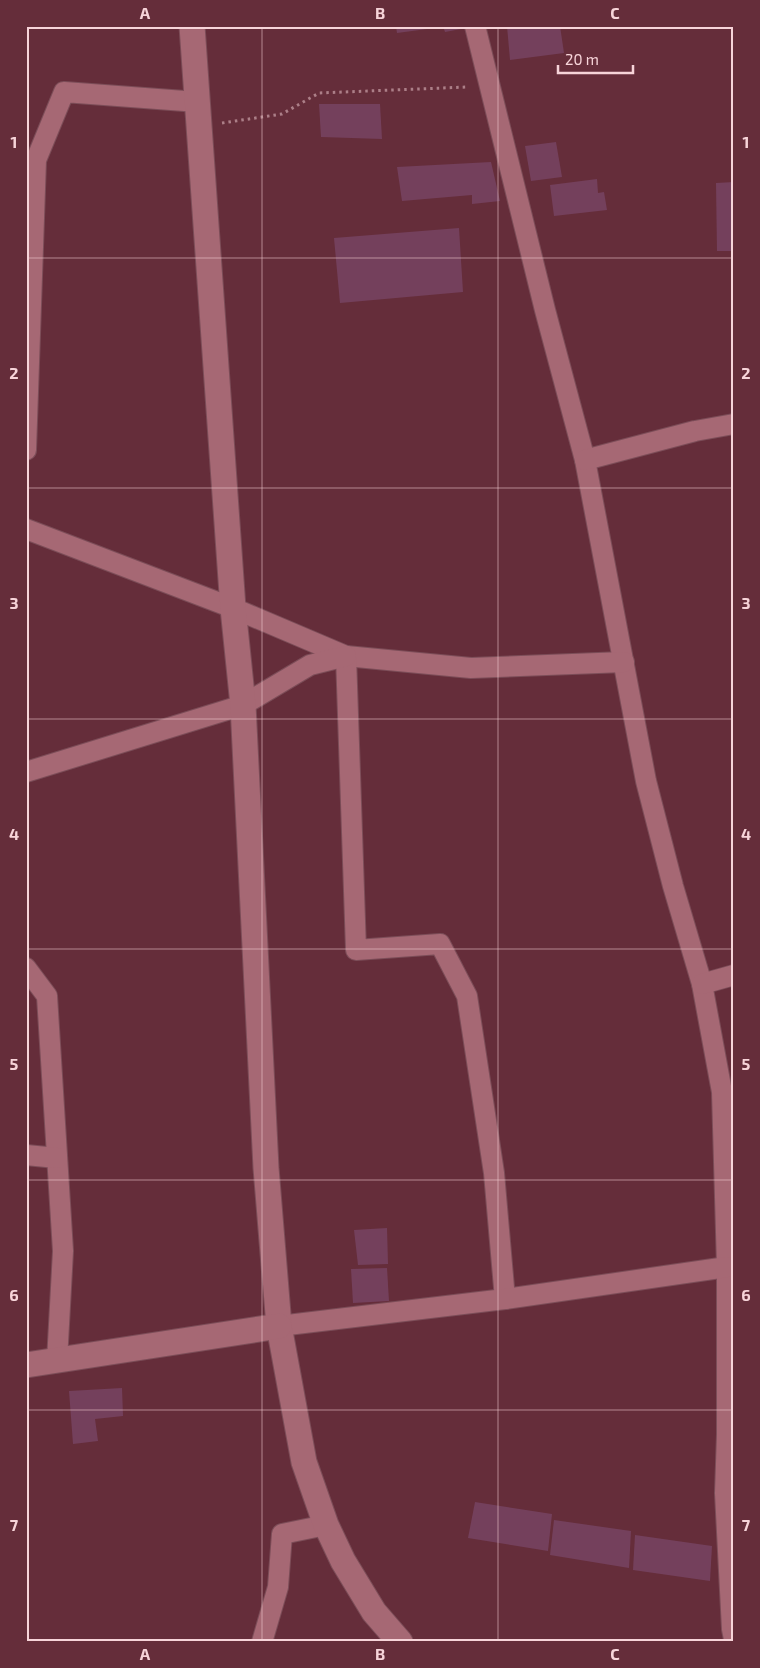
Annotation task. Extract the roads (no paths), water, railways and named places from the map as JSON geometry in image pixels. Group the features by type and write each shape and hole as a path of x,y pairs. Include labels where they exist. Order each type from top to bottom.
{"street":[{"path":"192,26 242,705 266,1168 279,1326 304,1462 326,1525 343,1561 374,1612 400,1642"},
{"path":"475,26 543,301 585,460 646,781 673,886 702,984 722,1092 727,1267 727,1434 732,1629 734,1639"},
{"path":"26,450 36,160 64,92 198,102"},
{"path":"585,460 695,431 734,424"},
{"path":"26,529 234,608 346,656 471,668 624,662"},
{"path":"26,772 242,705 310,665 346,656"},
{"path":"346,656 356,950 440,944 467,996 494,1173 505,1299"},
{"path":"26,968 47,996 63,1251 58,1361"},
{"path":"702,984 734,975"},
{"path":"26,1155 57,1158"},
{"path":"26,1365 279,1326 505,1299 727,1267"},
{"path":"262,1642 278,1587 282,1534 326,1525"}]}
